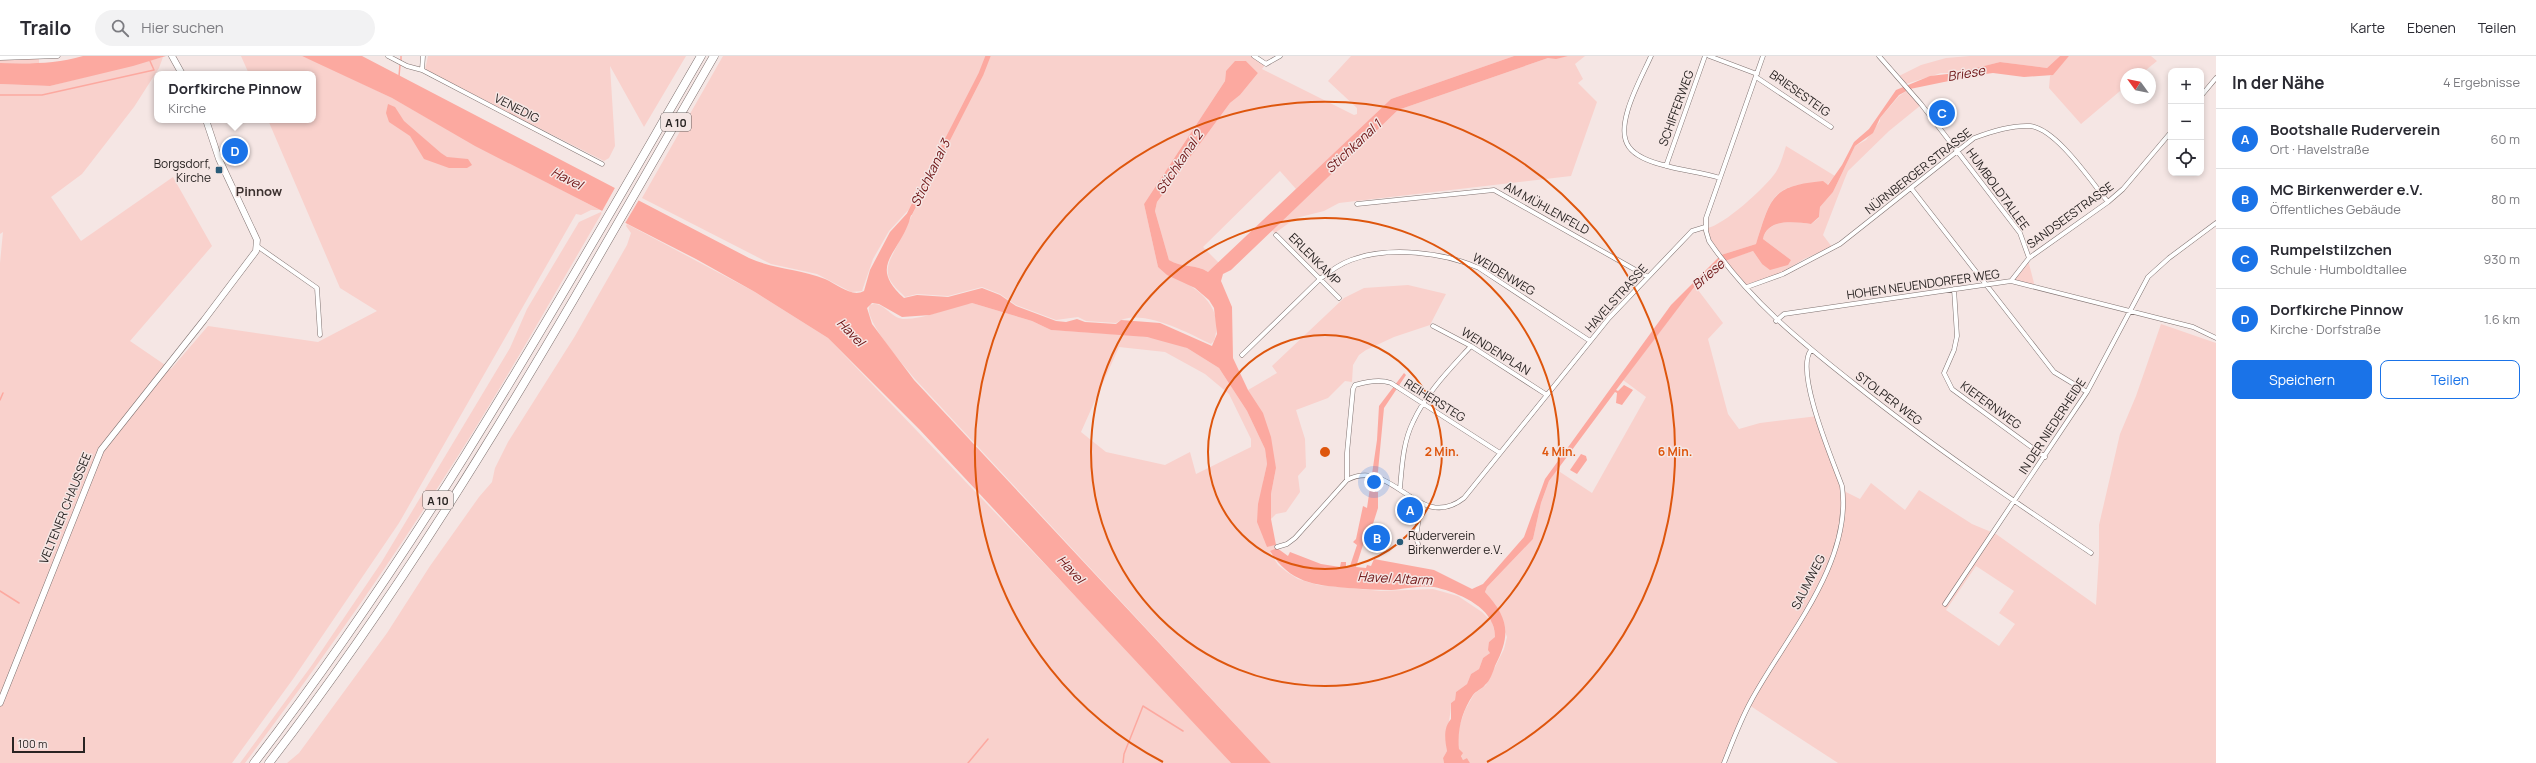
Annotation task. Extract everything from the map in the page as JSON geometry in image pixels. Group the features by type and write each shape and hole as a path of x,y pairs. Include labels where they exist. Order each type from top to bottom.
{"highway":[{"name":"A 10","path":"254,763 338,649 436,503 510,384 701,56"},
{"name":"A 10","path":"269,763 359,640 437,524 522,386 714,56"}],"main road":[{"path":"172,57 180,71"},
{"path":"207,123 219,159 258,246"},
{"name":"VELTENER CHAUSSEE","path":"0,703 101,450 208,315 258,246"}],"street":[{"path":"0,58 58,56"},
{"name":"VENEDIG","path":"388,56 407,66 422,70 602,164"},
{"path":"422,70 423,56"},
{"path":"1254,56 1266,64 1280,56"},
{"path":"1651,56 1627,111 1624,135 1625,141 1633,151 1666,166 1720,178"},
{"name":"SCHIFFERWEG","path":"1666,166 1706,56"},
{"name":"BRIESESTEIG","path":"1709,56 1756,75 1831,127"},
{"path":"1705,227 1706,218 1763,56"},
{"name":"HUMBOLDTALLEE","path":"1879,56 1912,93 2020,233 2029,258"},
{"path":"2204,92 2216,78"},
{"name":"NÜRNBERGER STRASSE","path":"1747,287 1783,274 1840,244 1974,138 1993,131 2032,126 2047,134 2061,145 2108,202"},
{"name":"SANDSEESTRASSE","path":"2029,258 2108,202 2123,189 2168,136"},
{"path":"1911,188 2054,372 2087,392"},
{"name":"AM MÜHLENFELD","path":"1357,204 1494,190 1648,277"},
{"name":"IN DER NIEDERHEIDE","path":"1946,604 2087,392 2148,277 2169,258 2215,224"},
{"name":"STOLPER WEG","path":"1705,227 1709,241 1720,256 1776,321 1894,415 2090,553"},
{"name":"HAVELSTRASSE","path":"1347,480 1358,476 1371,476 1379,478 1400,488 1421,504 1438,508 1456,504 1464,498 1590,341 1692,231 1705,227"},
{"name":"ERLENKAMP","path":"1276,234 1339,298"},
{"path":"258,246 317,288 320,335"},
{"name":"WEIDENWEG","path":"1242,355 1320,279 1350,260 1371,255 1408,253 1462,261 1496,279 1590,341"},
{"path":"2011,281 2029,258"},
{"name":"HOHEN NEUENDORFER WEG","path":"1776,321 1784,314 1954,289 1985,283 2011,281 2193,327 2216,338"},
{"name":"KIEFERNWEG","path":"1954,289 1957,336 1952,355 1944,368 1945,378 1952,389 2045,457"},
{"name":"WENDENPLAN","path":"1433,326 1471,346 1547,395"},
{"path":"1400,488 1408,434 1423,404 1471,346"},
{"name":"SAUMWEG","path":"1724,763 1751,700 1792,635 1831,563 1839,531 1844,497 1842,486 1808,386 1807,358 1811,350"},
{"name":"REIHERSTEG","path":"1347,480 1346,453 1355,385 1383,382 1393,385 1500,453"},
{"path":"1277,547 1287,544 1295,538 1347,480"},
{"path":"1418,544 1416,537 1421,504"}],"shaded area":[{"path":"0,56 39,56 39,64 0,63"},
{"path":"241,56 302,56 392,98 475,145 600,210 591,210 581,215 576,214 399,523 293,679 232,763 0,763 0,263 3,232 0,234 0,84 50,86 163,57 159,68 157,71 154,71 154,76 134,107 82,174 51,197 81,241 173,177 212,246 130,341 171,369 208,326 318,342 377,311 340,288 269,123 316,123 316,71 248,71"},
{"path":"428,56 686,56 644,127 610,66 615,146 609,158 604,161 425,70"},
{"path":"723,56 986,56 980,73 912,206 889,231 873,259 862,291 851,292 817,274 771,264 642,198"},
{"path":"990,56 1253,56 1265,65 1262,69 1354,115 1357,114 1357,108 1328,81 1351,56 1514,56 1391,99 1296,189 1280,171 1203,247 1219,263 1208,272 1169,260 1155,211 1157,202 1230,103 1240,95 1258,73 1246,61 1226,71 1225,81 1144,204 1158,267 1192,287 1202,295 1210,304 1215,314 1217,327 1214,341 1211,344 1177,328 1150,319 1126,319 1116,323 1086,321 1078,317 1056,320 1016,305 1000,294 982,287 948,296 917,294 905,297 893,285 890,281 888,272 890,260"},
{"path":"1585,56 1575,64 1583,79 1578,83 1597,102 1571,176 1339,203 1324,211 1296,218 1275,233 1272,230 1398,110 1548,58"},
{"path":"1970,56 2060,56 2047,68 2000,62 1956,73 1941,73 1906,84 1897,77 1921,65 1946,58"},
{"path":"2069,56 2151,56 2157,61 2148,68 2120,68 2120,91 2081,124 2049,88 2050,76"},
{"path":"1908,90 1921,105 1889,131 1848,171 1823,235 1832,247 1804,259 1778,275 1747,286 1725,260 1753,251 1762,264 1791,260 1763,239 1766,232 1776,224 1790,222 1811,224 1819,218 1820,207 1833,192 1855,146 1866,140 1880,121 1880,118 1899,96"},
{"path":"1786,146 1835,176 1827,185 1809,184 1784,189 1776,195 1770,204 1756,244 1721,255 1710,241 1707,228 1723,221 1744,205 1771,179 1778,169"},
{"path":"603,211 503,383 417,520 296,695 245,763 240,763 312,665 381,563 510,348 527,309 579,222"},
{"path":"627,224 755,292 828,338 1145,669 1231,763 287,763 299,753 387,633 430,566 479,497 492,482 495,468 508,442 575,336 627,245 631,233 626,226"},
{"path":"2028,260 2034,283 2034,286 2014,280"},
{"path":"1408,285 1446,294 1430,325 1394,337 1366,350 1359,355 1353,365 1352,382 1345,381 1328,398 1296,410 1305,439 1306,467 1298,476 1300,492 1286,512 1276,514 1271,519 1271,494 1276,468 1248,390 1277,373 1272,366 1344,298 1364,288"},
{"path":"1695,286 1723,323 1708,339 1728,414 1739,429 1760,423 1818,416 1846,492 1860,499 1871,483 1905,510 1919,490 1972,524 1996,534 2096,605 2099,525 2120,434 2136,396 2161,324 2216,343 2216,763 1838,763 1749,705 1724,763 1470,763 1467,758 1463,760 1459,750 1457,733 1465,710 1474,694 1486,685 1504,649 1507,637 1495,604 1485,592 1487,587 1533,539 1541,503 1549,481 1557,470 1592,493 1646,397 1623,380","holes":["1976,566 2014,591 1999,613 2015,624 1999,646 1946,610"]},
{"path":"972,303 1032,321 1051,330 1140,336 1170,341 1187,348 1219,368 1247,411 1265,449 1267,464 1263,482 1267,547 1276,545 1277,548 1270,552 1278,565 1298,579 1318,585 1381,591 1433,589 1458,596 1482,612 1492,622 1496,638 1489,642 1490,653 1483,658 1479,669 1471,674 1467,684 1456,692 1455,700 1451,703 1446,739 1447,751 1443,758 1444,763 1271,763 915,379 886,343 872,320 869,311 870,305 875,304 883,307 894,316 903,319 930,315","holes":["1119,347 1165,352 1205,374 1229,394 1251,439 1251,447 1196,474 1190,452 1165,465 1106,452 1081,432"]}],"water":[{"path":"83,56 166,56 133,66 50,86 0,84 0,63 42,63 62,61"},
{"path":"302,56 362,56 749,258 767,265 806,273 825,279 850,292 859,293 864,291 870,270 890,232 912,208 909,222 904,234 888,261 887,269 888,278 904,298 917,295 948,297 982,288 1000,295 1016,306 1056,321 1066,322 1077,319 1085,322 1116,324 1121,320 1160,323 1212,346 1217,334 1214,308 1209,300 1195,288 1167,275 1158,267 1144,204 1225,81 1226,71 1235,61 1246,61 1258,73 1240,95 1230,103 1157,202 1155,211 1169,260 1208,272 1391,99 1514,56 1568,56 1556,59 1548,58 1398,110 1231,270 1223,274 1221,281 1232,307 1233,358 1248,390 1263,413 1271,437 1276,468 1271,494 1271,519 1276,545 1267,547 1257,522 1258,504 1267,464 1265,449 1247,411 1219,368 1187,348 1147,337 1051,330 1032,321 972,303 930,315 902,317 879,304 872,303 867,308 872,324 914,380 1271,763 1231,763 920,430 828,338 755,292 696,259 475,146 392,98"},
{"path":"2060,56 2069,56 2053,75 2024,77 1993,73 1910,89 1899,95 1880,118 1873,133 1855,146 1833,192 1820,207 1819,217 1811,224 1789,222 1775,224 1766,232 1763,239 1791,260 1788,265 1770,270 1762,264 1753,251 1722,262 1695,286 1616,390 1618,391 1624,385 1633,390 1622,405 1616,403 1617,393 1615,392 1549,481 1541,503 1533,539 1487,587 1485,592 1499,610 1503,619 1505,627 1504,645 1490,679 1473,695 1463,714 1459,735 1459,749 1463,753 1461,756 1463,760 1467,758 1470,763 1444,763 1443,758 1447,751 1445,738 1447,726 1451,719 1451,703 1455,700 1456,692 1467,684 1471,674 1479,669 1483,658 1490,653 1488,650 1489,642 1495,637 1492,623 1488,616 1467,599 1434,587 1424,586 1380,590 1336,587 1314,583 1295,576 1286,570 1270,551 1277,548 1288,556 1290,552 1321,564 1340,567 1341,562 1346,562 1346,566 1350,566 1357,545 1353,542 1356,539 1363,506 1367,508 1377,440 1379,406 1404,373 1406,375 1384,408 1376,492 1378,492 1378,508 1372,527 1369,526 1356,567 1366,568 1367,565 1371,566 1374,559 1434,570 1472,589 1483,584 1524,537 1545,479 1671,305 1721,255 1756,244 1765,215 1776,197 1783,191 1793,186 1806,183 1823,181 1828,185 1842,165 1854,142 1869,129 1896,90 1930,76 1956,73 2000,62 2047,68"},
{"path":"388,104 395,107 404,121 441,153 447,157 468,159 472,165 467,168 449,168 424,159 410,136 389,122 386,113"},
{"path":"1581,454 1586,456 1587,460 1577,474 1570,470"}],"pier":[{"path":"616,186 640,198 624,225 601,213"}],"waterway":[{"path":"401,56 401,61"},
{"name":"Stichkanal 3","path":"910,213 981,74 988,56"},
{"path":"0,95 42,95 154,70 150,61"},
{"path":"399,76 400,65"},
{"path":"0,400 3,393"},
{"path":"0,591 19,603"},
{"path":"1123,763 1124,754 1143,706 1183,731"},
{"path":"968,763 988,739"}],"place":[{"name":"Rumpelstilzchen","path":"1942,113"},
{"name":"Dorfkirche Pinnow","path":"235,151"},
{"name":"Borgsdorf, Kirche","path":"219,170"},
{"name":"Bootshalle Ruderverein","path":"1410,510"},
{"name":"MC Birkenwerder e.V.","path":"1377,538"},
{"name":"Ruderverein Birkenwerder e.V.","path":"1400,542"}],"district":[{"name":"Pinnow","path":"259,191"}],"water label":[{"name":"Briese","path":"1966,73"},
{"name":"Stichkanal 1","path":"1353,146"},
{"name":"Stichkanal 2","path":"1179,162"},
{"name":"Havel","path":"567,178"},
{"name":"Briese","path":"1708,274"},
{"name":"Havel","path":"851,332"},
{"name":"Havel","path":"1071,569"},
{"name":"Havel Altarm","path":"1395,578"}]}
